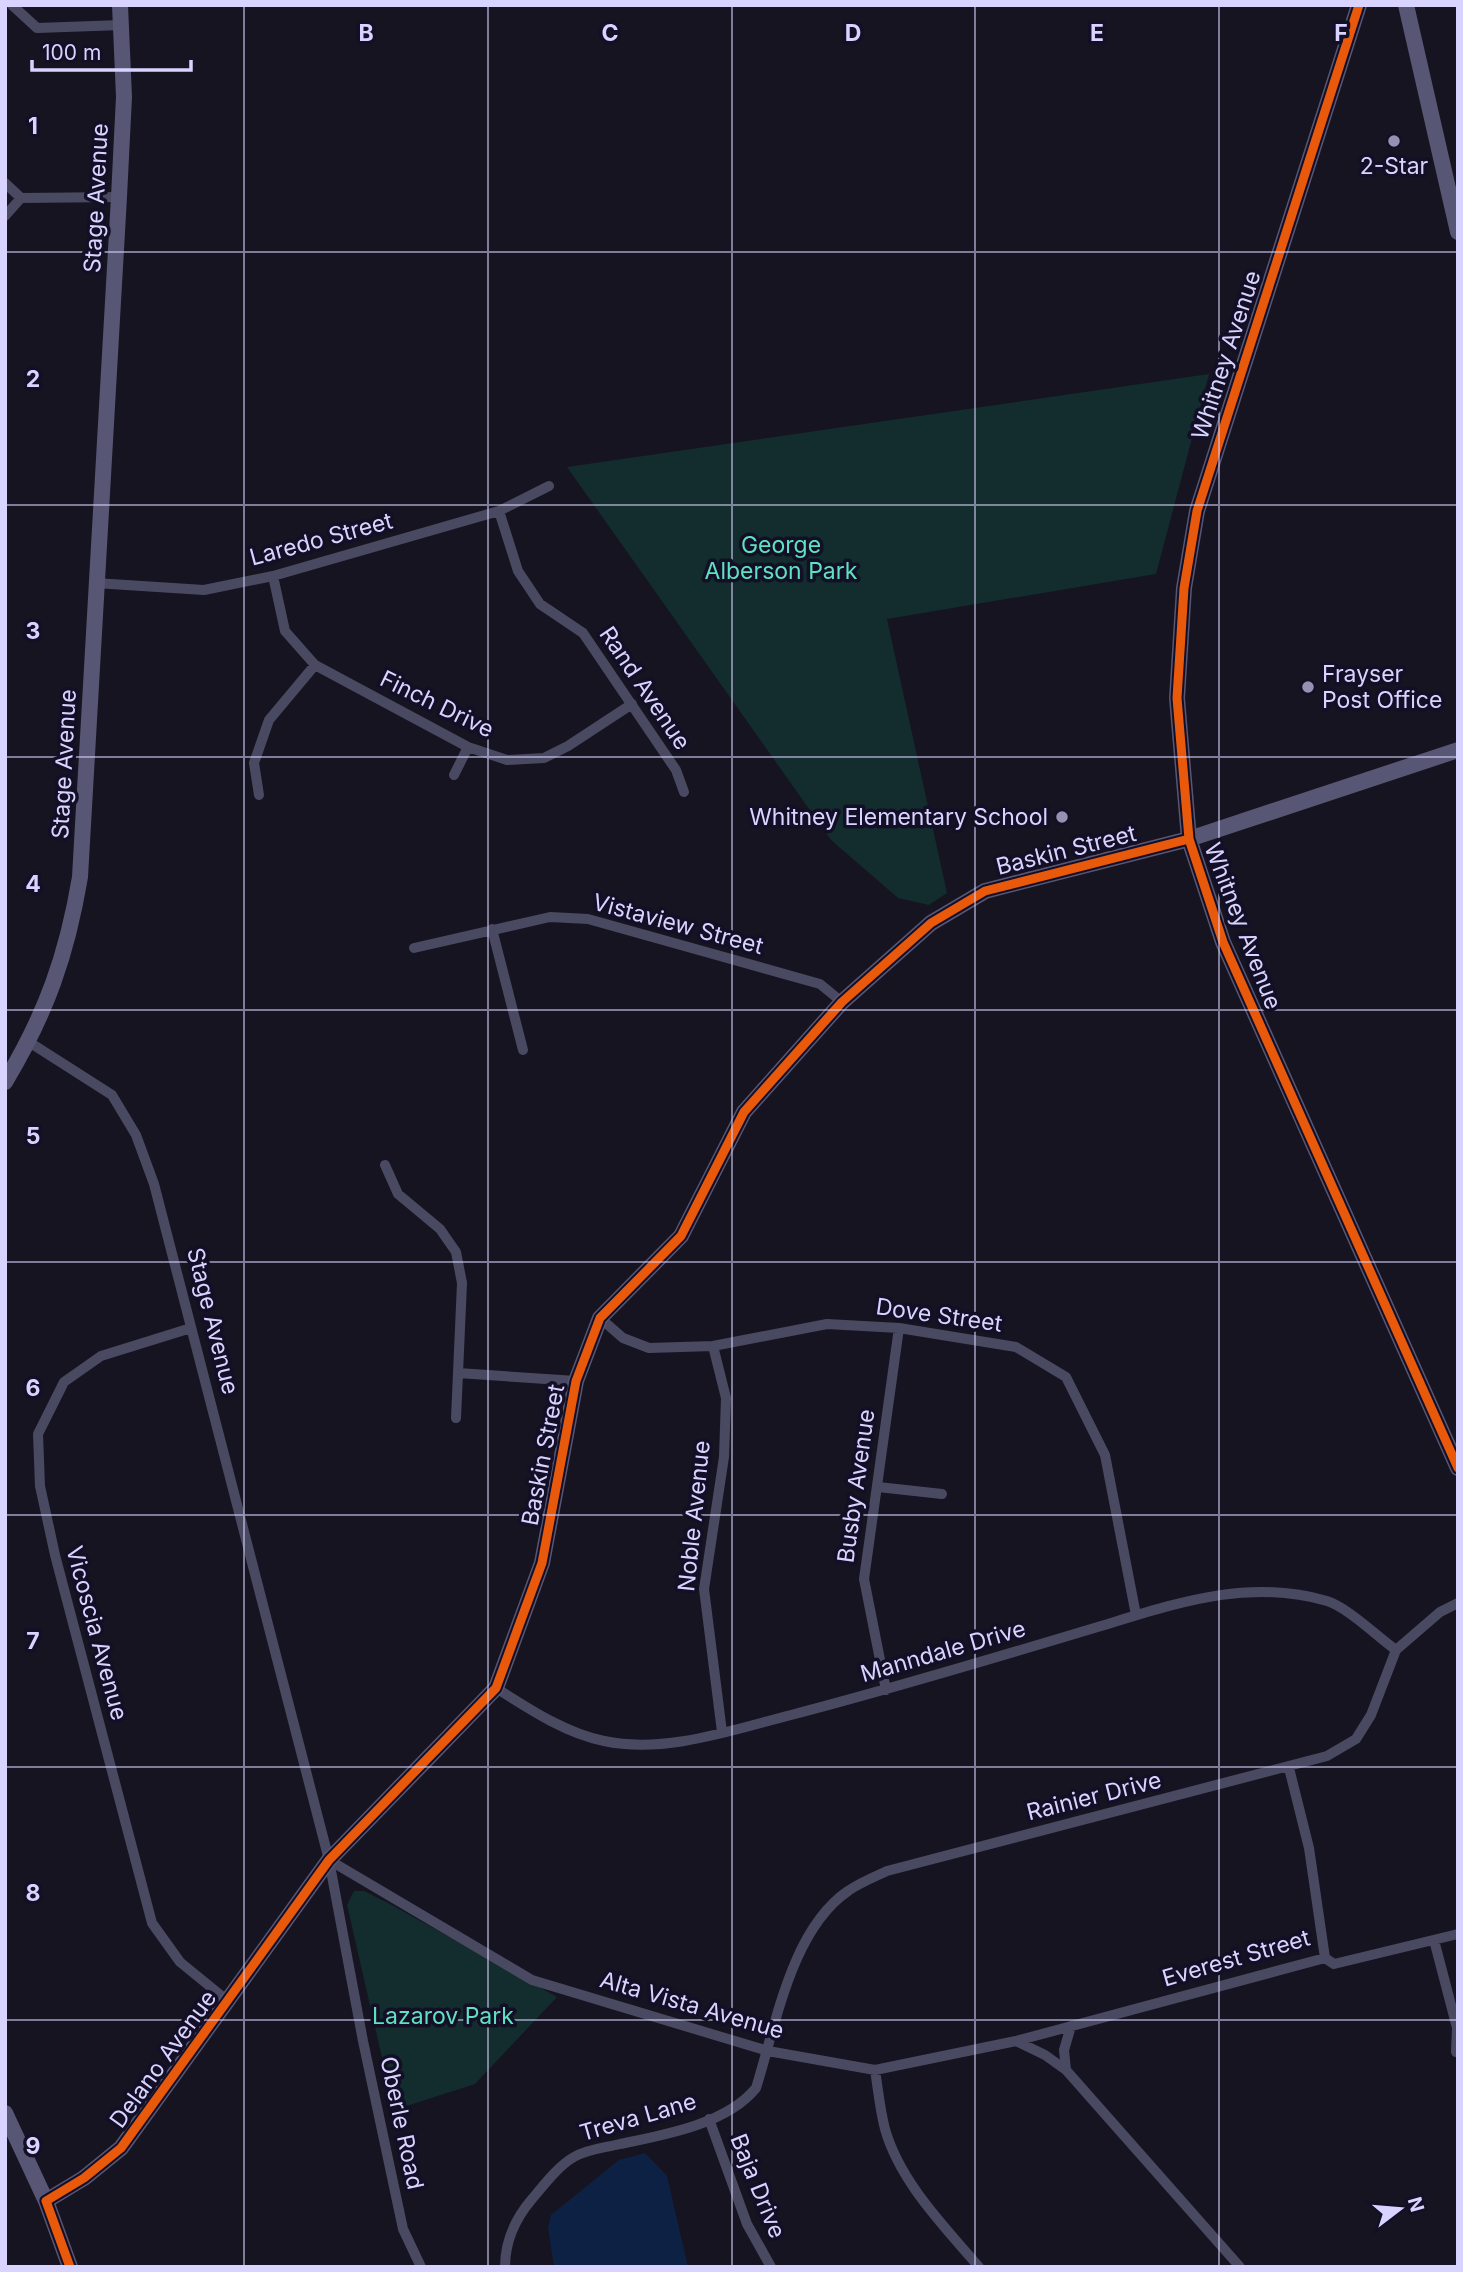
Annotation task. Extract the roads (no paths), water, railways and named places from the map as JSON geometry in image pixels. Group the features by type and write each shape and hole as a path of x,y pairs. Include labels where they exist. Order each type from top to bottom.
{"main road":[{"name":"Stage Avenue","path":"29,1042 53,989 71,935 80,877 124,97 120,5"},
{"name":"Whitney Avenue","path":"1359,5 1197,511 1184,588 1177,698 1189,839 1223,942 1458,1468"},
{"path":"1406,5 1458,232"},
{"name":"Baskin Street","path":"329,1860 496,1688 542,1563 576,1381 600,1318 681,1236 744,1112 842,1002 931,923 985,891 1189,839 1458,750"},
{"path":"5,1082 29,1042"},
{"name":"Delano Avenue","path":"46,2201 84,2178 121,2148 329,1860"},
{"path":"5,2113 46,2201 70,2267"}],"street":[{"path":"12,5 37,29 122,25"},
{"path":"5,183 21,198 119,197"},
{"path":"5,216 21,198"},
{"name":"Laredo Street","path":"96,583 204,590 273,576 499,511 549,486"},
{"name":"Rand Avenue","path":"499,511 518,571 540,604 583,633 676,770 684,792"},
{"name":"Finch Drive","path":"273,576 285,631 315,665 468,747 507,760 544,758 568,746 632,704"},
{"path":"259,794 254,763 270,720 315,665"},
{"path":"454,775 468,747"},
{"name":"Vistaview Street","path":"414,948 550,917 588,919 820,984 842,1002"},
{"path":"492,929 523,1050"},
{"name":"Stage Avenue","path":"29,1042 112,1095 136,1135 154,1184 329,1860"},
{"path":"385,1165 398,1194 440,1230 456,1252 462,1283 456,1418"},
{"name":"Dove Street","path":"600,1318 623,1338 649,1348 713,1346 828,1324 899,1328 1016,1347 1066,1377 1105,1455 1136,1615"},
{"name":"Vicoscia Avenue","path":"191,1328 101,1356 64,1382 38,1434 40,1486 55,1555 152,1923 180,1962 229,2002"},
{"name":"Busby Avenue","path":"886,1690 864,1579 899,1328"},
{"name":"Noble Avenue","path":"713,1346 726,1398 724,1457 704,1589 722,1732"},
{"path":"458,1373 576,1381"},
{"path":"878,1487 942,1494"},
{"name":"Manndale Drive","path":"496,1688 538,1716 604,1741 658,1744 722,1732 886,1690 1136,1615 1234,1591 1283,1592 1331,1601 1396,1650"},
{"name":"Rainier Drive","path":"768,2051 797,1958 812,1928 847,1891 887,1871 1327,1756 1356,1739 1371,1715 1396,1650 1440,1612 1458,1603"},
{"name":"Everest Street","path":"1016,2041 1325,1958 1309,1848 1289,1768"},
{"name":"Alta Vista Avenue","path":"329,1860 532,1980 768,2051 875,2070 1016,2041"},
{"name":"Oberle Road","path":"329,1860 363,2041 404,2229 421,2267"},
{"path":"1325,1958 1334,1964 1458,1934"},
{"path":"1434,1940 1457,2028 1456,2052"},
{"path":"1066,2070 1064,2050 1071,2026"},
{"path":"1016,2041 1045,2055 1066,2070 1240,2267"},
{"name":"Treva Lane","path":"505,2267 510,2232 519,2216 572,2158 589,2150 658,2135 709,2119 744,2102 756,2088 768,2051"},
{"path":"875,2070 885,2130 904,2172 943,2225 979,2267"},
{"name":"Baja Drive","path":"709,2119 747,2224 771,2267"}],"water":[{"path":"645,2153 667,2176 688,2267 554,2267 548,2227 551,2215 619,2160"}],"place":[{"name":"2-Star","path":"1394,141"},
{"name":"Frayser Post Office","path":"1308,687"},
{"name":"Whitney Elementary School","path":"1062,817"}],"park label":[{"name":"George Alberson Park","path":"781,558"},
{"name":"Lazarov Park","path":"443,2016"}]}
